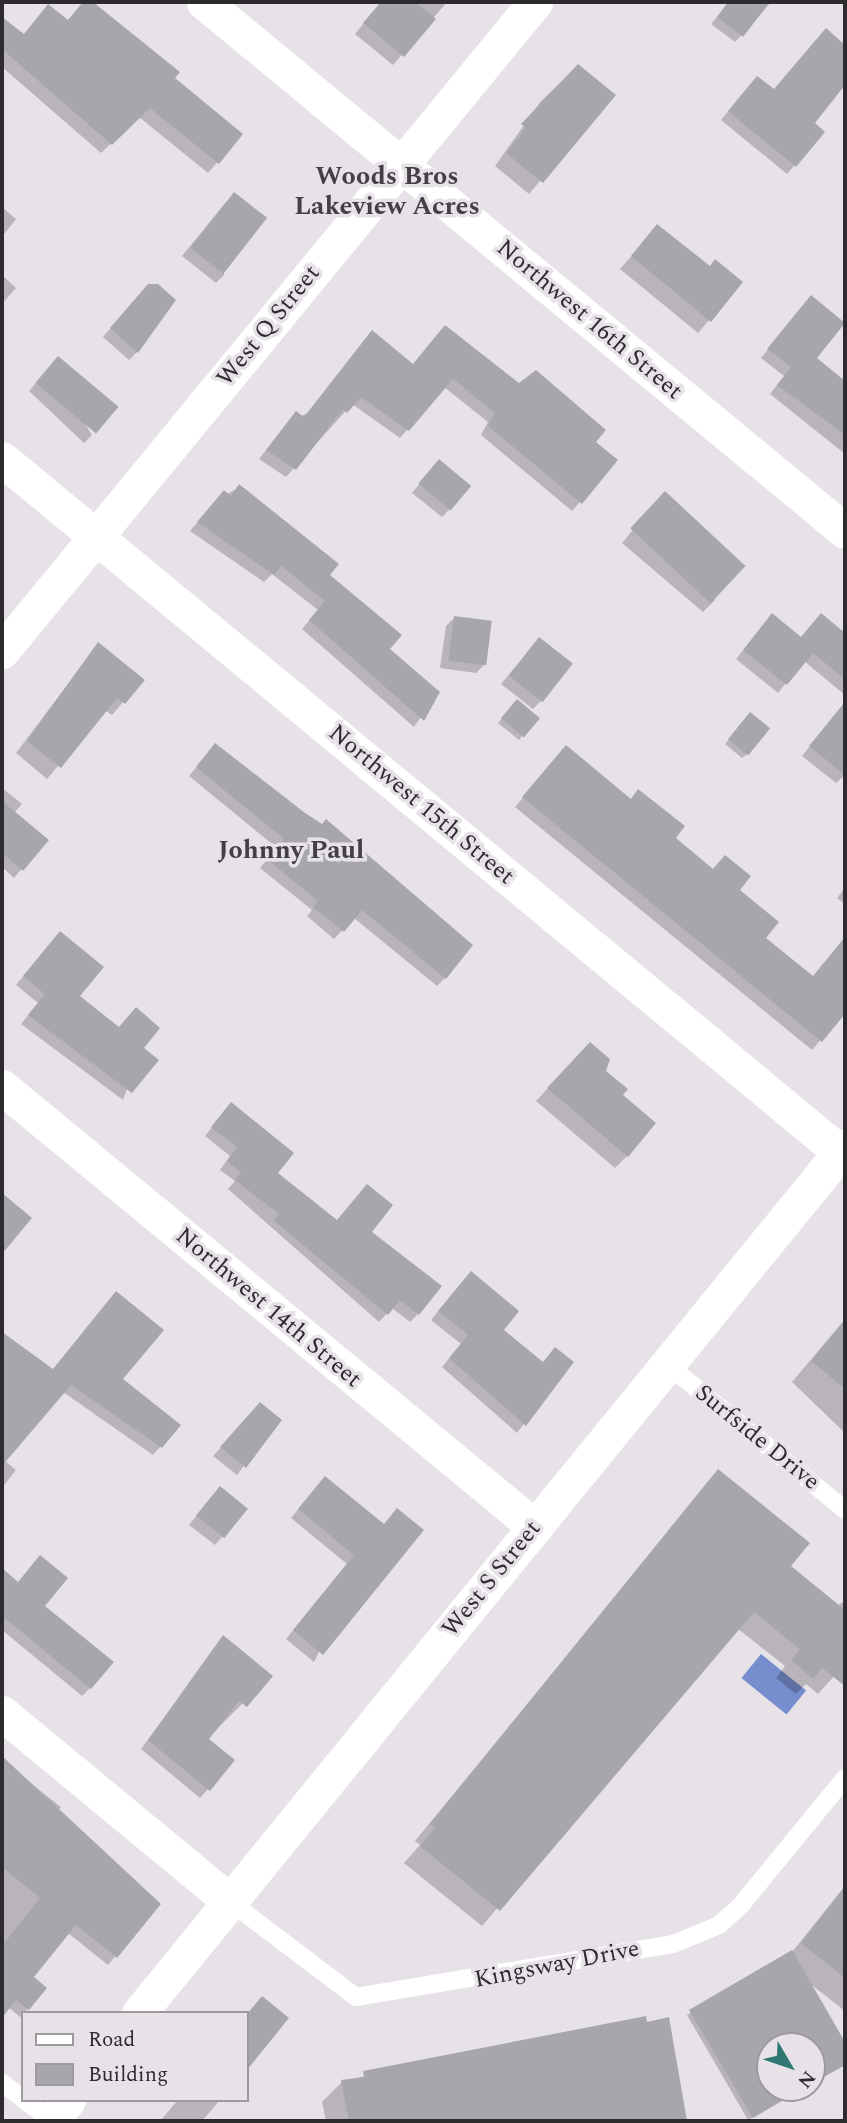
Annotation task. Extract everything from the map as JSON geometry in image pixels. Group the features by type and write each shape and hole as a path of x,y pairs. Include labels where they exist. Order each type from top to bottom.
{"street":[{"name":"Northwest 16th Street","path":"204,2 845,531"},
{"name":"West Q Street","path":"2,650 536,2"},
{"name":"Northwest 15th Street","path":"2,459 843,1149"},
{"name":"Northwest 14th Street","path":"2,1087 535,1527"},
{"name":"West S Street","path":"141,2011 843,1149"},
{"path":"2,1713 229,1902"}],"lane":[{"name":"Surfside Drive","path":"668,1366 845,1510"},
{"name":"Kingsway Drive","path":"229,1902 356,1997 673,1944 719,1925 741,1905 845,1777"},
{"path":"2,2083 21,2098"},
{"path":"28,2102 57,2114"}],"water":[{"path":"761,1654 806,1691 787,1715 741,1678"}],"building":[{"path":"83,2 93,2 180,72 175,78 243,134 219,164 150,108 112,145 2,49 2,17 24,34 48,4 68,20"},
{"path":"381,2 415,2 436,19 404,57 363,23"},
{"path":"728,2 770,2 743,37 717,17"},
{"path":"826,28 845,45 845,85 815,123 825,132 796,167 728,111 757,76 774,89"},
{"path":"578,64 616,95 543,183 506,153 526,128 521,124"},
{"path":"234,192 267,218 223,274 190,248"},
{"path":"657,224 710,266 715,259 743,282 711,322 631,256"},
{"path":"148,284 158,284 176,300 138,353 110,328"},
{"path":"811,295 845,323 817,358 845,381 845,435 777,385 791,367 767,349"},
{"path":"445,325 519,383 536,370 606,430 596,442 618,460 582,504 488,426 495,413 453,379 409,431 361,397 347,413 343,409 296,470 266,450 296,411 304,417 372,330 413,364"},
{"path":"58,356 119,407 96,434 36,383"},
{"path":"439,459 471,486 451,511 418,484"},
{"path":"239,484 339,564 330,575 402,635 390,649 440,692 424,721 309,620 325,601 281,566 274,575 197,522 224,490 231,496"},
{"path":"665,491 745,566 711,603 630,528"},
{"path":"772,613 801,637 821,613 845,633 845,679 813,653 787,685 743,650"},
{"path":"454,616 492,621 486,665 449,661"},
{"path":"539,637 573,663 543,702 509,676"},
{"path":"98,642 145,680 125,704 117,698 61,768 27,741"},
{"path":"517,699 540,718 524,737 501,718"},
{"path":"845,702 845,775 809,746"},
{"path":"750,712 770,728 748,756 728,739"},
{"path":"215,743 305,813 322,824 326,819 473,945 446,979 362,910 344,932 313,907 318,901 267,859 284,839 196,767"},
{"path":"566,745 631,799 638,789 685,826 676,838 713,869 725,855 751,876 740,890 779,922 766,938 813,976 845,937 845,1014 822,1042 522,797"},
{"path":"2,801 49,840 23,871 2,853"},
{"path":"60,931 104,967 80,996 119,1027 136,1007 160,1028 144,1048 159,1060 132,1093 28,1015 45,994 23,976"},
{"path":"590,1042 610,1059 606,1071 628,1089 623,1095 656,1123 628,1157 547,1088"},
{"path":"231,1102 294,1153 278,1173 337,1220 367,1184 393,1205 372,1232 442,1286 419,1315 400,1300 388,1315 274,1221 279,1214 235,1180 241,1172 227,1161 237,1147 211,1127"},
{"path":"2,1193 32,1218 2,1254"},
{"path":"471,1271 519,1311 504,1330 543,1362 555,1347 574,1362 526,1426 449,1358 468,1335 438,1311"},
{"path":"116,1291 164,1330 123,1379 181,1425 162,1448 71,1385 2,1466 2,1332 53,1369"},
{"path":"845,1320 845,1389 811,1361"},
{"path":"260,1402 282,1420 246,1468 220,1447"},
{"path":"718,1469 810,1543 791,1566 845,1610 845,1686 822,1668 813,1679 791,1660 800,1649 754,1612 500,1911 420,1846 435,1828 430,1824"},
{"path":"325,1476 384,1524 397,1508 424,1530 323,1655 293,1630 354,1555 298,1509"},
{"path":"220,1486 248,1509 224,1538 196,1516"},
{"path":"40,1555 68,1578 45,1606 114,1662 91,1689 2,1616 2,1568 18,1582"},
{"path":"223,1635 273,1676 247,1707 239,1701 209,1739 235,1760 210,1791 148,1740"},
{"path":"2,1756 161,1904 117,1958 76,1925 34,1977 47,1988 29,2010 16,2000 2,2018 2,1946 40,1898 2,1867"},
{"path":"845,1886 845,1978 801,1943"},
{"path":"792,1950 845,2042 845,2065 826,2075 826,2032 756,2032 756,2102 780,2102 753,2118 689,2010"},
{"path":"262,1996 289,2018 248,2069 248,2013"},
{"path":"646,2016 647,2022 669,2017 687,2121 349,2121 341,2080 364,2077 363,2071"}],"district":[{"name":"Woods Bros Lakeview Acres","path":"387,192"},
{"name":"Johnny Paul","path":"291,851"}]}
